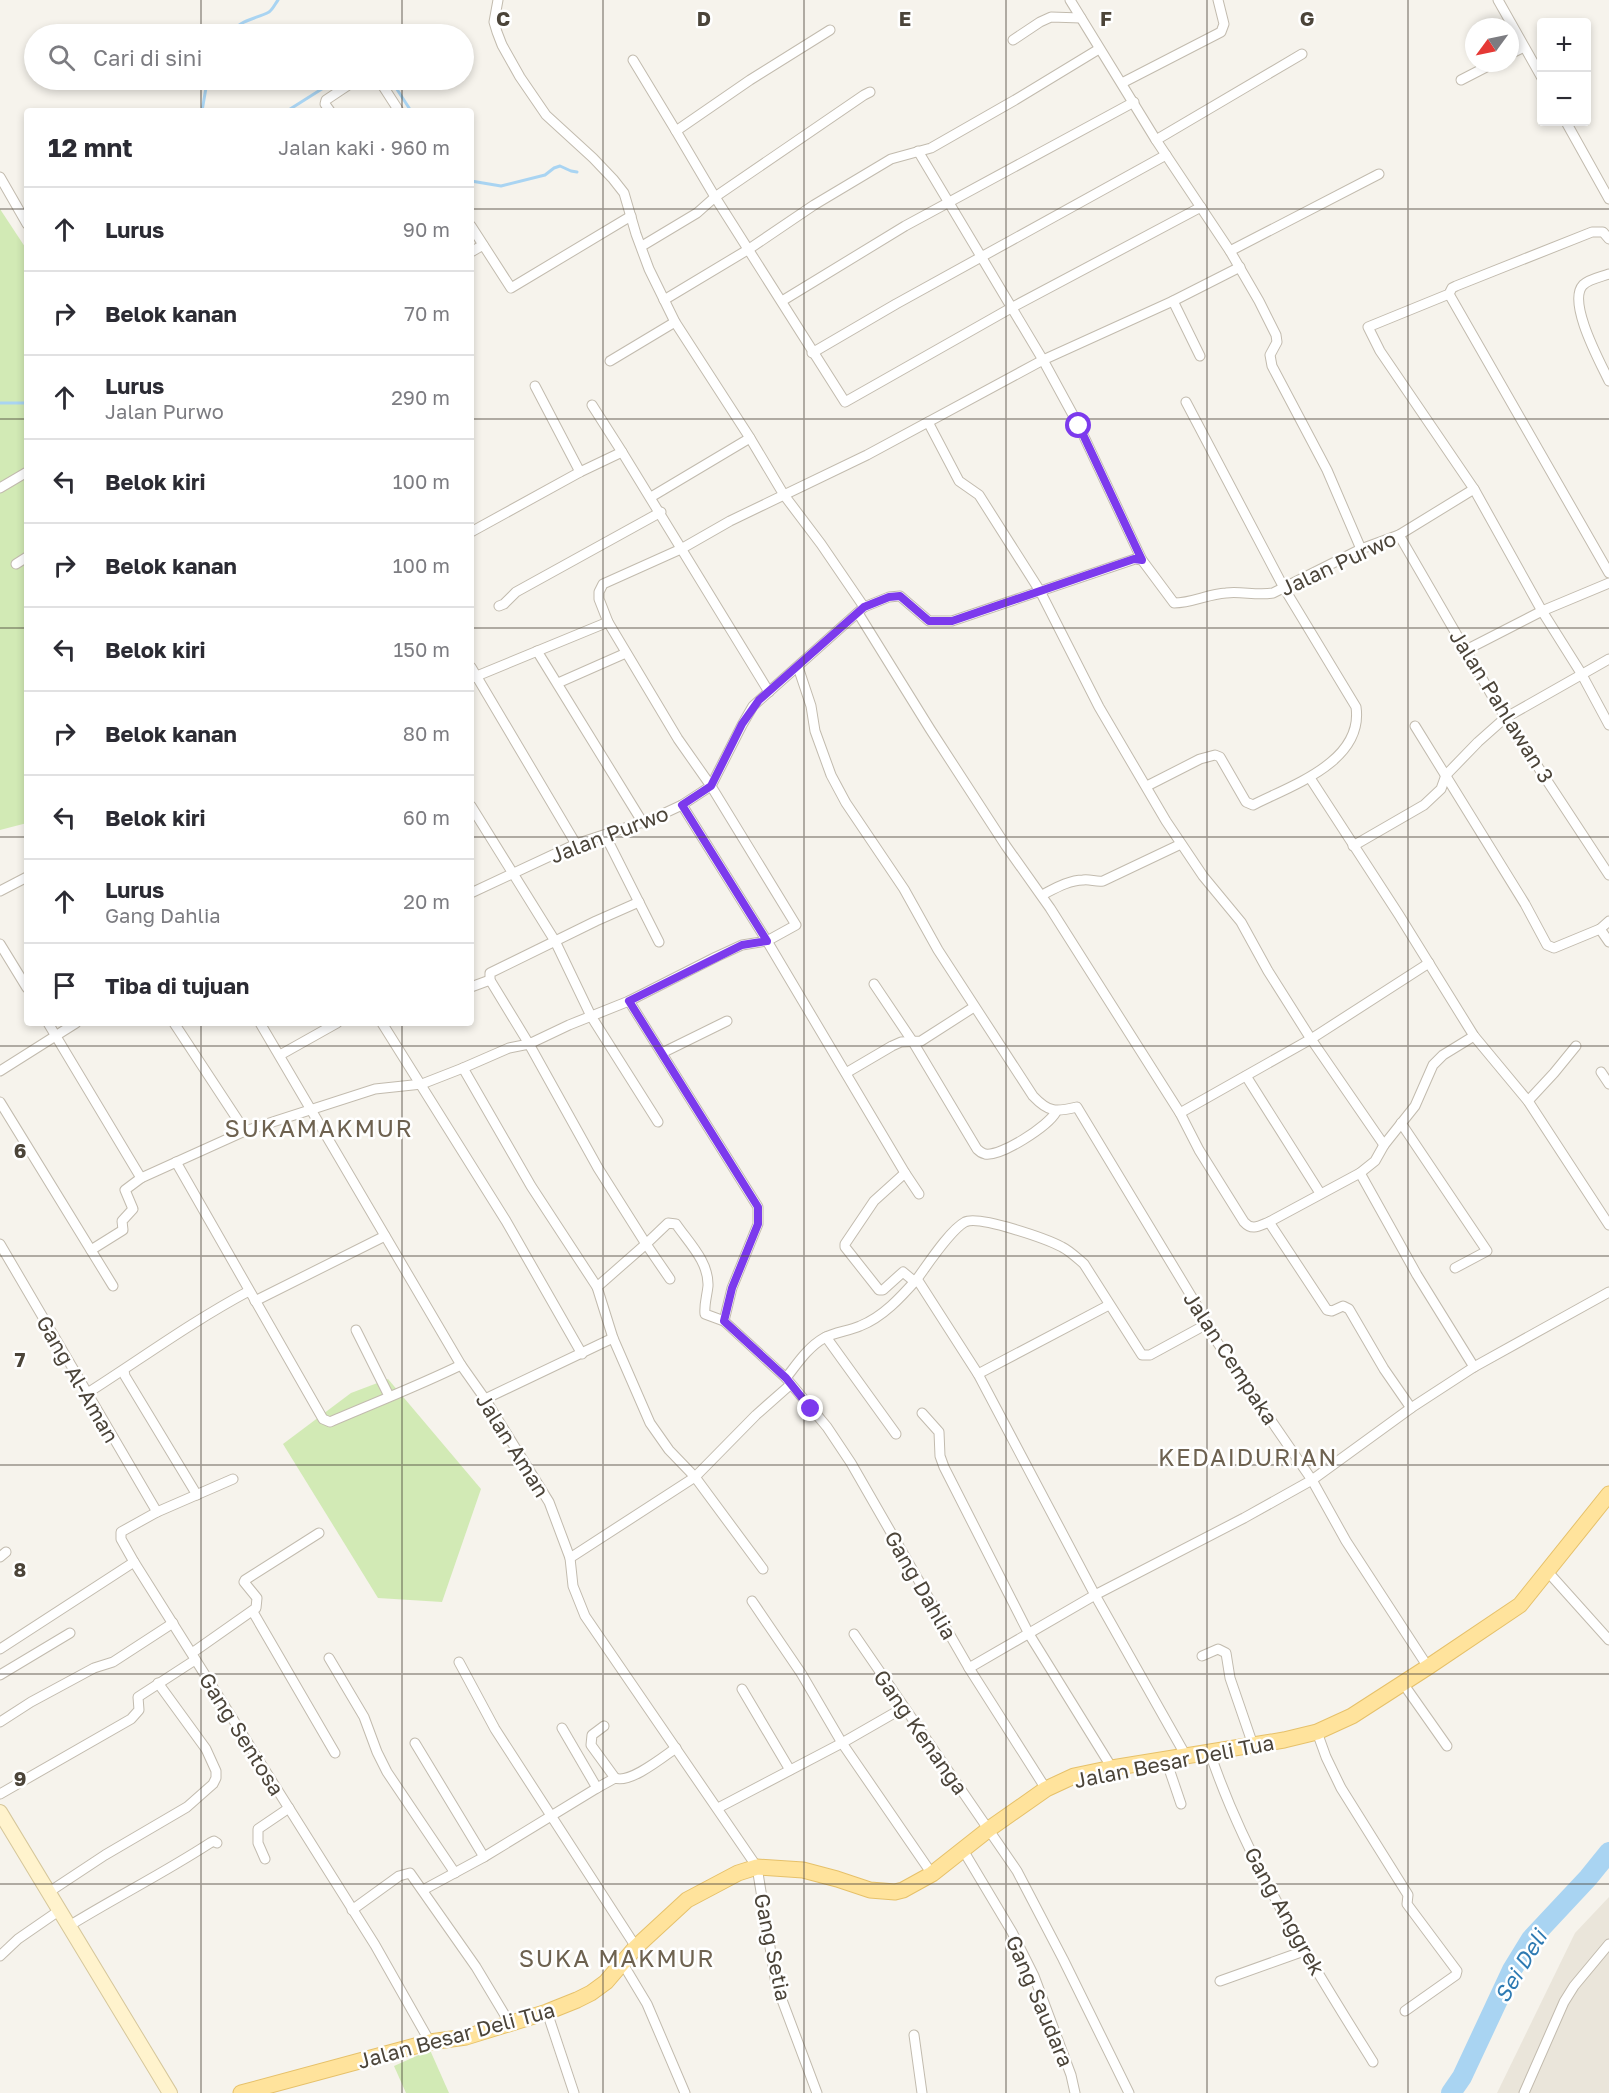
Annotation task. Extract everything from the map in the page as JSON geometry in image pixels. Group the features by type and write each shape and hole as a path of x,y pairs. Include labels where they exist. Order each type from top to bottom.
{"main road":[{"name":"Jalan Besar Deli Tua","path":"241,2093 430,2042 466,2037 547,2012 591,1993 606,1982 636,1947 687,1900 738,1873 757,1867 803,1870 870,1890 887,1893 903,1890 932,1874 989,1829 1046,1789 1074,1776 1317,1732 1352,1716 1520,1605 1609,1494"}],"street":[{"path":"498,0 494,22 502,45 520,77 546,115 613,179 624,193 649,268 675,322 784,495 821,544 973,795 1042,895 1180,1113 1199,1150 1244,1222 1255,1228 1269,1222 1360,1173 1375,1161 1384,1145 1415,1106 1433,1065 1443,1055 1474,1036"},
{"path":"1070,0 1156,140 1240,267 1276,335 1277,342 1270,355 1272,366 1327,470 1362,549"},
{"path":"1122,83 1221,32 1224,24 1218,0"},
{"path":"1499,0 1539,72"},
{"path":"1013,40 1051,17 1081,18"},
{"path":"676,131 750,80 831,30"},
{"path":"1519,50 1524,47"},
{"path":"664,300 749,249 813,205 891,159 931,148 1099,49"},
{"path":"1156,140 1302,54"},
{"path":"633,60 840,398 847,402 1011,308 1201,207"},
{"path":"1461,80 1477,72"},
{"path":"328,108 325,104 328,98 340,90"},
{"path":"385,90 397,108"},
{"path":"642,246 697,213 715,197 870,92"},
{"path":"782,302 905,226 1134,102"},
{"path":"1568,126 1609,199"},
{"path":"918,152 1043,360 1083,435 1142,560"},
{"path":"812,353 1166,155"},
{"path":"1230,251 1379,174"},
{"path":"0,177 24,220"},
{"path":"474,231 511,288 631,216"},
{"path":"1609,239 1603,232 1592,232 1456,286 1450,290 1449,294 1368,327 1380,351 1474,489 1609,725"},
{"path":"474,250 483,245"},
{"path":"91,1250 123,1230 122,1221 133,1209 124,1190 141,1178 245,1131 375,1089 422,1084 509,1048 529,1044 629,1001 742,945 767,941 795,927 796,923 711,786 678,739 608,622 599,599 599,592 603,584 681,549 729,521 867,456 1043,360 1173,301 1240,267"},
{"path":"1609,274 1586,283 1581,288 1578,300 1588,333 1609,381"},
{"path":"1449,294 1609,573"},
{"path":"1173,301 1200,356"},
{"path":"610,361 675,322"},
{"path":"535,386 580,472"},
{"path":"1147,786 1212,755 1220,757 1246,802 1251,805 1310,778 1344,750 1354,732 1358,716 1356,707 1284,588 1186,402"},
{"path":"592,405 661,512 681,549 770,692"},
{"path":"928,422 959,481 979,495 1040,591 1099,707 1181,844 1203,876 1241,922 1268,971 1311,1039 1384,1145"},
{"path":"651,497 750,438"},
{"path":"474,530 580,472 622,452"},
{"path":"0,488 24,474"},
{"name":"Jalan Purwo","path":"1142,560 1174,603 1185,603 1223,593 1265,595 1284,588 1362,549 1399,535 1474,489"},
{"path":"499,606 507,602 516,592 661,512"},
{"name":"Jalan Pahlawan 3","path":"1399,535 1505,718 1609,875"},
{"path":"16,564 24,559"},
{"path":"711,786 753,706 861,610 889,597 900,596 929,621 952,621 1134,559 1142,560"},
{"path":"1466,650 1542,611 1609,583"},
{"path":"474,674 608,622"},
{"path":"537,651 643,823"},
{"path":"558,683 626,653"},
{"path":"1353,846 1424,806 1441,789 1446,775 1505,718 1609,659"},
{"path":"798,666 811,706 815,731 831,775 846,803 904,890 938,950 1033,1096 1056,1112 1047,1123 1023,1140 990,1154 982,1153 977,1149 913,1042 874,984"},
{"path":"474,676 576,844"},
{"path":"1415,726 1525,904 1547,945 1554,948 1600,929 1609,921"},
{"path":"1310,778 1430,963 1474,1036 1527,1101 1609,1225"},
{"name":"Jalan Purwo","path":"474,892 576,844 643,823 682,805 711,786"},
{"path":"682,805 767,941 919,1194"},
{"path":"474,811 555,941 591,1016 658,1122"},
{"path":"605,835 659,942"},
{"path":"1042,895 1073,881 1083,879 1103,881 1181,844"},
{"path":"0,891 24,879"},
{"path":"639,902 491,972 489,976 598,1168 670,1279"},
{"path":"1600,929 1609,942"},
{"path":"0,944 24,983"},
{"path":"1180,1113 1311,1039 1430,963"},
{"path":"474,986 490,980"},
{"path":"629,1001 758,1207 758,1224 732,1288 724,1321"},
{"path":"846,1073 901,1042 921,1041 974,1007"},
{"path":"662,1053 727,1022"},
{"path":"50,1026 141,1178"},
{"path":"0,1071 71,1026"},
{"path":"176,1026 245,1131"},
{"name":"Jalan Aman","path":"262,1026 462,1365 549,1502 570,1558 573,1586 585,1616 757,1867"},
{"path":"280,1055 332,1026"},
{"path":"384,1026 506,1221 582,1354"},
{"path":"1527,1101 1576,1047"},
{"path":"463,1068 531,1186 597,1287 614,1338 650,1423 669,1450 695,1477 763,1569"},
{"path":"1601,1072 1609,1084"},
{"path":"1246,1076 1320,1193"},
{"path":"0,1102 113,1286"},
{"name":"Jalan Cempaka","path":"1056,1112 1077,1107 1226,1357 1312,1480 1346,1541 1428,1667"},
{"path":"1401,1123 1487,1251 1455,1268"},
{"path":"177,1162 323,1419 330,1422 462,1365"},
{"path":"905,1173 874,1201 844,1246 879,1290 883,1290 903,1272 916,1280 978,1374 1095,1595 1186,1756"},
{"path":"1360,1173 1417,1275 1474,1367"},
{"path":"570,1558 695,1477 788,1382 806,1353 826,1337 873,1320 888,1308 916,1280 963,1223 971,1220 987,1222 1046,1239 1064,1247 1084,1264 1136,1347 1145,1356 1207,1324"},
{"path":"1269,1222 1327,1310 1332,1311 1346,1306 1349,1309 1411,1408"},
{"name":"Gang Dahlia","path":"646,1244 668,1223 676,1224 705,1266 708,1287 705,1297 705,1314 724,1321 788,1382 827,1427 851,1463 969,1668 1046,1789"},
{"path":"255,1301 385,1236"},
{"name":"Gang Al-Aman","path":"0,1244 157,1512"},
{"path":"597,1287 646,1244"},
{"path":"86,1394 124,1371 177,1333 249,1291"},
{"path":"969,1668 1095,1595 1312,1480 1411,1408 1474,1367 1609,1292"},
{"path":"978,1374 1110,1305"},
{"path":"357,1330 389,1396"},
{"path":"826,1337 896,1434"},
{"path":"485,1399 614,1338"},
{"path":"124,1371 197,1495"},
{"path":"922,1413 939,1432 940,1456 944,1467 1029,1634 1112,1768"},
{"name":"Gang Sentosa","path":"233,1479 157,1512 121,1532 121,1539 375,1945 430,2042"},
{"path":"0,1794 131,1719 139,1710 138,1697 253,1612 256,1608 256,1598 244,1581 319,1533"},
{"path":"0,1649 134,1562"},
{"path":"1548,1572 1609,1640"},
{"path":"752,1601 801,1673 842,1743 932,1874"},
{"path":"253,1612 335,1753"},
{"path":"0,1722 31,1702 94,1668 112,1662 173,1623"},
{"path":"0,1675 70,1633"},
{"name":"Gang Kenanga","path":"854,1634 1017,1871 1129,2093"},
{"path":"1202,1656 1218,1649 1226,1653 1229,1660 1230,1678 1253,1745"},
{"path":"329,1658 364,1716 387,1772 455,1873"},
{"path":"459,1662 495,1729 549,1816 636,1947"},
{"path":"1402,1682 1447,1746"},
{"path":"49,1892 105,1855 187,1807 216,1778 216,1771 206,1749 159,1683"},
{"path":"742,1689 790,1770"},
{"path":"718,1808 903,1708"},
{"path":"604,1726 592,1735 591,1745 615,1779"},
{"path":"562,1728 597,1788"},
{"path":"1317,1732 1331,1769 1408,1895 1407,1904 1457,1971 1456,1975 1406,2011"},
{"path":"415,1743 484,1857"},
{"path":"423,1890 484,1857 597,1788 615,1779 620,1780 633,1776 676,1749"},
{"name":"Gang Anggrek","path":"1210,1753 1248,1844 1304,1951 1373,2062"},
{"path":"1166,1760 1181,1804"},
{"path":"265,1859 258,1843 258,1829 289,1808"},
{"path":"0,1812 170,2093"},
{"path":"69,1926 113,1899 151,1880 210,1843 214,1841 217,1843"},
{"name":"Gang Saudara","path":"963,1850 1012,1932 1034,1976 1076,2093"},
{"name":"Gang Setia","path":"757,1867 776,1984 817,2093"},
{"path":"352,1910 399,1876 407,1873 412,1876 476,1967 509,2022"},
{"path":"0,1956 18,1939 60,1910"},
{"path":"1524,2093 1564,2002 1574,1986 1609,1944"},
{"path":"1220,1981 1304,1951"},
{"path":"623,1964 647,2004 685,2093"},
{"path":"547,2012 573,2093"},
{"path":"914,2035 922,2093"}],"shaded area":[{"path":"1609,1897 1609,2093 1497,2093 1575,1933"}],"green space":[{"path":"0,209 24,245 24,824 0,830"},
{"path":"388,1379 481,1489 442,1602 378,1598 283,1444 351,1393"},
{"path":"430,2050 449,2093 406,2093 394,2066"}],"waterway":[{"path":"241,24 269,12 278,0"},
{"path":"203,108 206,90"},
{"path":"292,108 320,90"},
{"path":"397,90 409,108"},
{"path":"474,182 501,186 545,175 560,166 577,172"},
{"path":"0,403 24,403"},
{"name":"Sei Deli","path":"1451,2093 1462,2077 1512,1970 1531,1939 1609,1852"}],"district":[{"name":"SUKAMAKMUR","path":"319,1127"},
{"name":"KEDAIDURIAN","path":"1248,1456"},
{"name":"SUKA MAKMUR","path":"617,1957"}],"route":[{"path":"811,1409 786,1378 724,1321 732,1288 758,1224 758,1207 629,1001 742,945 767,941 682,805 711,786 753,706 864,607 889,597 900,596 929,621 952,621 1134,559 1142,560 1079,426"}]}
